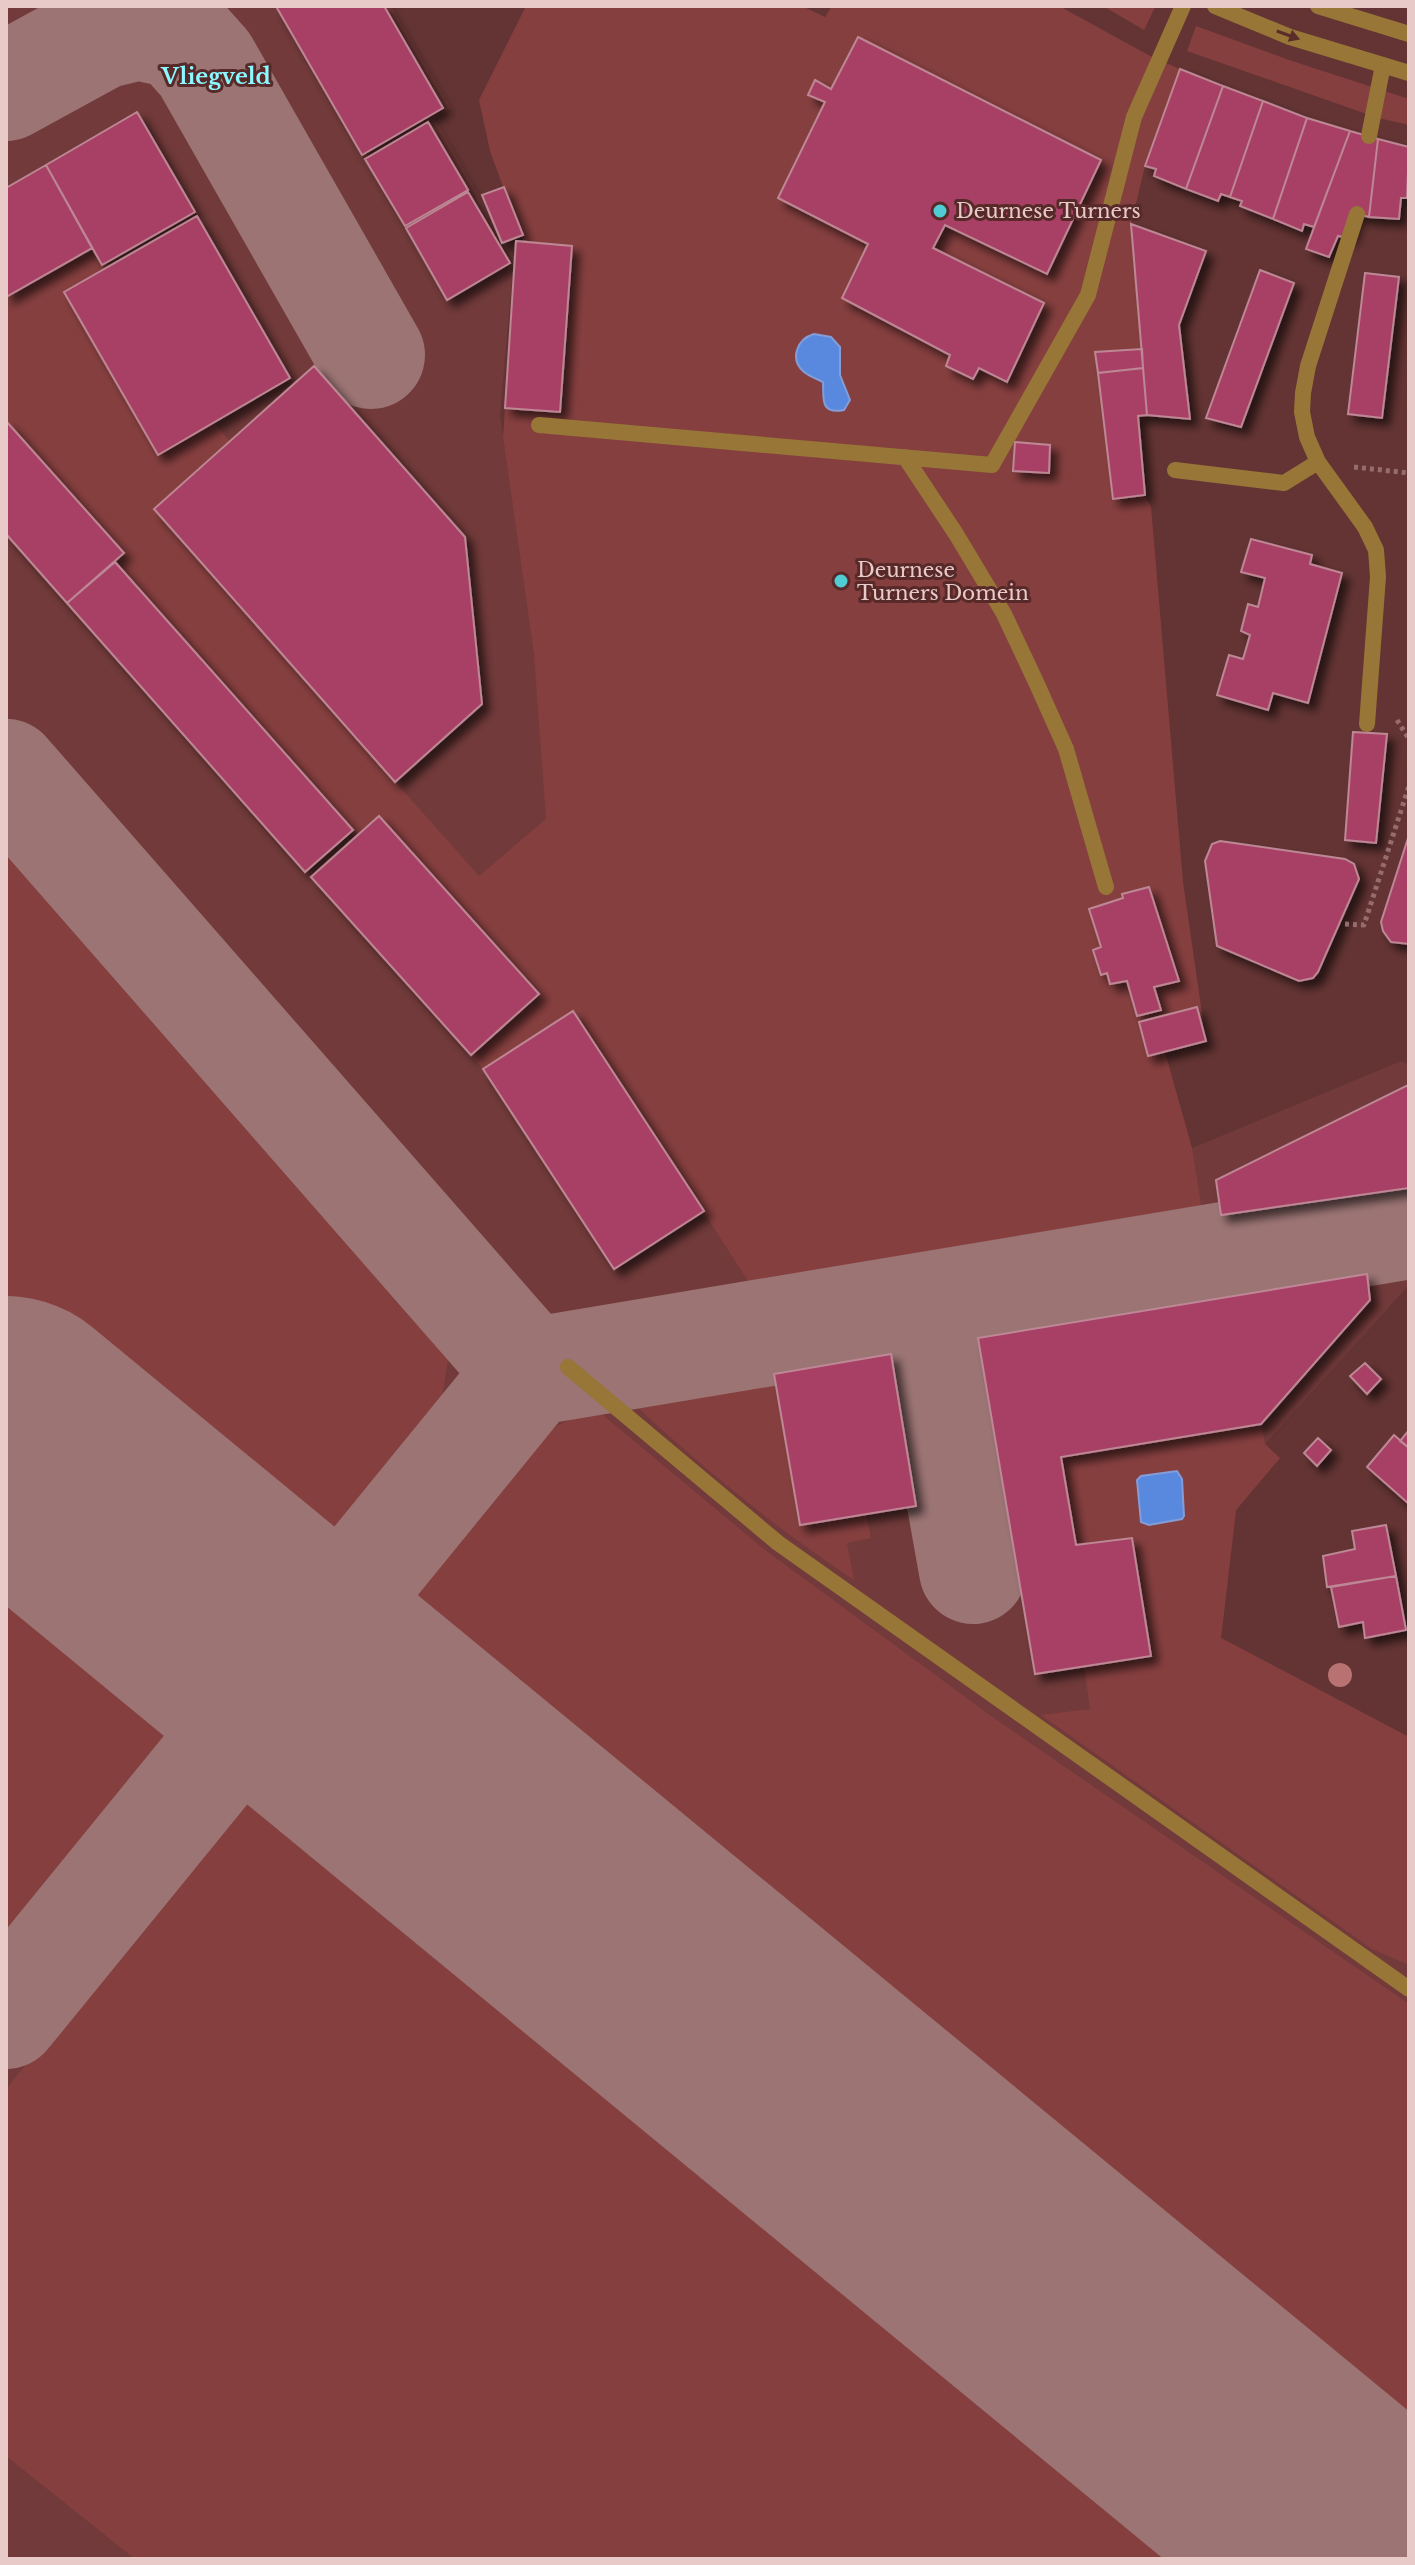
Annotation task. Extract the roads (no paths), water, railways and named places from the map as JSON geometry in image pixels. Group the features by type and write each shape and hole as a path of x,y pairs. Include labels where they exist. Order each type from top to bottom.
{"street":[{"path":"539,425 992,465 1088,295 1134,117 1183,6"},
{"path":"1215,6 1290,37 1409,73"},
{"path":"1318,6 1409,34"},
{"path":"1369,136 1383,65"},
{"path":"1357,214 1308,366 1302,412 1307,437 1318,462 1365,527 1376,550 1378,577 1367,724"},
{"path":"905,457 1004,614 1036,682 1066,749 1106,887"},
{"path":"1175,470 1284,483 1318,462"},
{"path":"568,1367 778,1543 1409,1989"}],"water":[{"path":"814,334 831,337 840,347 840,375 850,400 844,410 830,410 824,404 823,382 799,367 796,356 799,345"},
{"path":"1177,1471 1182,1479 1182,1519 1149,1525 1141,1522 1137,1480 1141,1476"}],"place":[{"name":"Deurnese Turners","path":"940,211"},
{"name":"Deurnese Turners Domein","path":"841,581"}],"district":[{"name":"Vliegveld","path":"216,76"}]}
